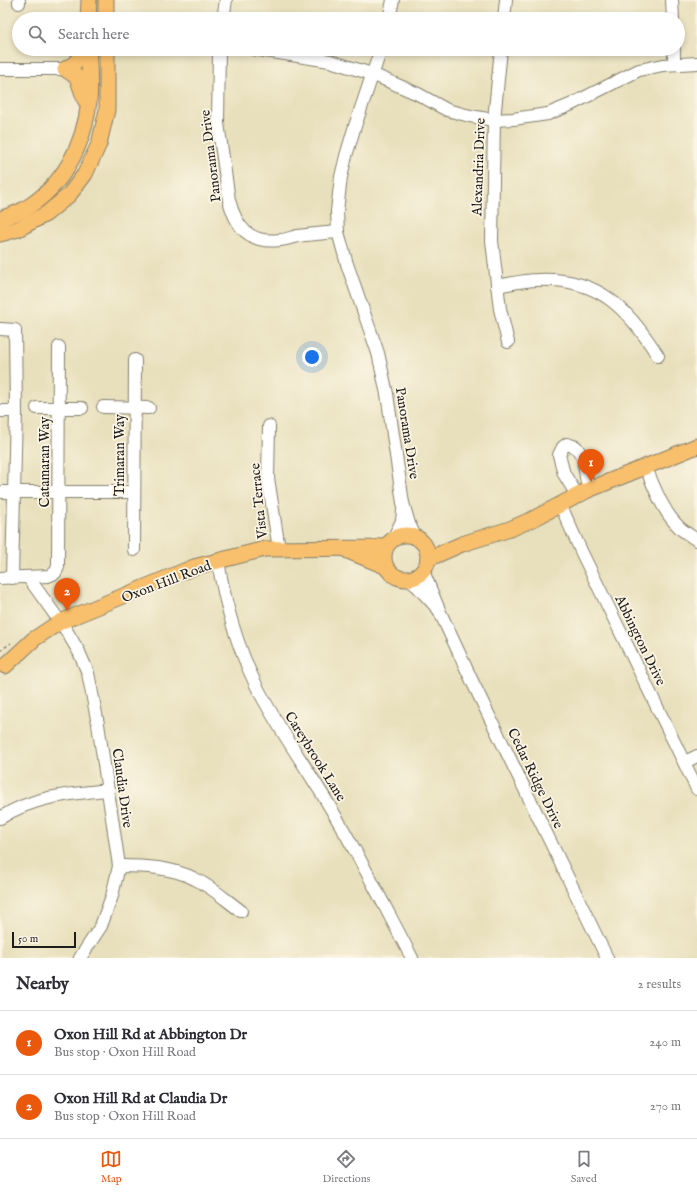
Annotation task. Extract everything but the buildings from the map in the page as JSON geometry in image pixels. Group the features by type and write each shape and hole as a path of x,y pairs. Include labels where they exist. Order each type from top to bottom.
{"main road":[{"path":"88,12 89,0"},
{"path":"106,0 106,12"},
{"path":"81,56 77,63 65,70 77,77 85,100 86,115"},
{"path":"0,219 23,210 44,194 70,164 83,134 89,101 88,56"},
{"path":"0,234 18,229 46,214 69,195 85,174 99,144 107,110 107,56"},
{"path":"462,544 434,544 408,534 401,534 390,541 383,555 385,566 391,574 399,578 408,579 419,575 426,565 462,544 510,529 582,492 697,446"},
{"path":"418,538 425,545 428,552 426,565"},
{"name":"Oxon Hill Road","path":"2,668 34,639 63,626 90,609 194,567 265,549 376,548 390,541"},
{"name":"Oxon Hill Road","path":"342,548 385,566"}],"street":[{"path":"224,12 226,0"},
{"path":"390,12 393,0"},
{"path":"505,12 506,0"},
{"path":"672,0 673,12"},
{"name":"Panorama Drive","path":"219,56 218,123 229,200 232,212 239,225 245,232 253,237 266,241 338,232"},
{"path":"294,56 330,62 372,74 418,94 447,110 462,115 494,120 526,118 548,114 570,105 639,70 654,66 697,63"},
{"name":"Panorama Drive","path":"378,56 354,129 343,170 337,211 338,232 347,264 378,353 387,394 403,502 409,524 418,538"},
{"name":"Alexandria Drive","path":"500,56 494,120 492,241 501,317 508,342"},
{"path":"674,56 674,64"},
{"path":"0,70 65,70"},
{"path":"497,286 551,279 569,281 590,288 605,296 627,314 642,331 658,356"},
{"path":"0,329 15,330 16,411 12,578"},
{"name":"Catamaran Way","path":"28,577 52,575 58,564 60,347"},
{"name":"Trimaran Way","path":"134,550 135,360"},
{"path":"37,408 82,408"},
{"path":"103,408 149,408"},
{"path":"0,411 16,411"},
{"name":"Vista Terrace","path":"269,426 268,478 279,548"},
{"path":"645,466 662,503 673,520 680,528 697,540"},
{"path":"0,492 134,492"},
{"name":"Panorama Drive","path":"390,541 402,521 403,502"},
{"name":"Abbington Drive","path":"560,504 585,560 697,789"},
{"name":"Careybrook Lane","path":"218,561 224,596 245,658 256,685 333,812 412,958"},
{"name":"Cedar Ridge Drive","path":"426,565 439,610 607,958"},
{"path":"0,578 28,577"},
{"name":"Claudia Drive","path":"28,577 63,626 79,652 88,673 98,724 108,790 118,866 106,916 80,958"},
{"name":"Cedar Ridge Drive","path":"408,579 417,586 439,610"},
{"path":"684,762 697,756"},
{"path":"0,818 22,806 38,800 66,794 108,790"},
{"path":"118,866 157,868 178,872 205,884 241,911"}],"place":[{"name":"Oxon Hill Rd at Abbington Dr","path":"591,482"},
{"name":"Oxon Hill Rd at Claudia Dr","path":"67,611"}]}
